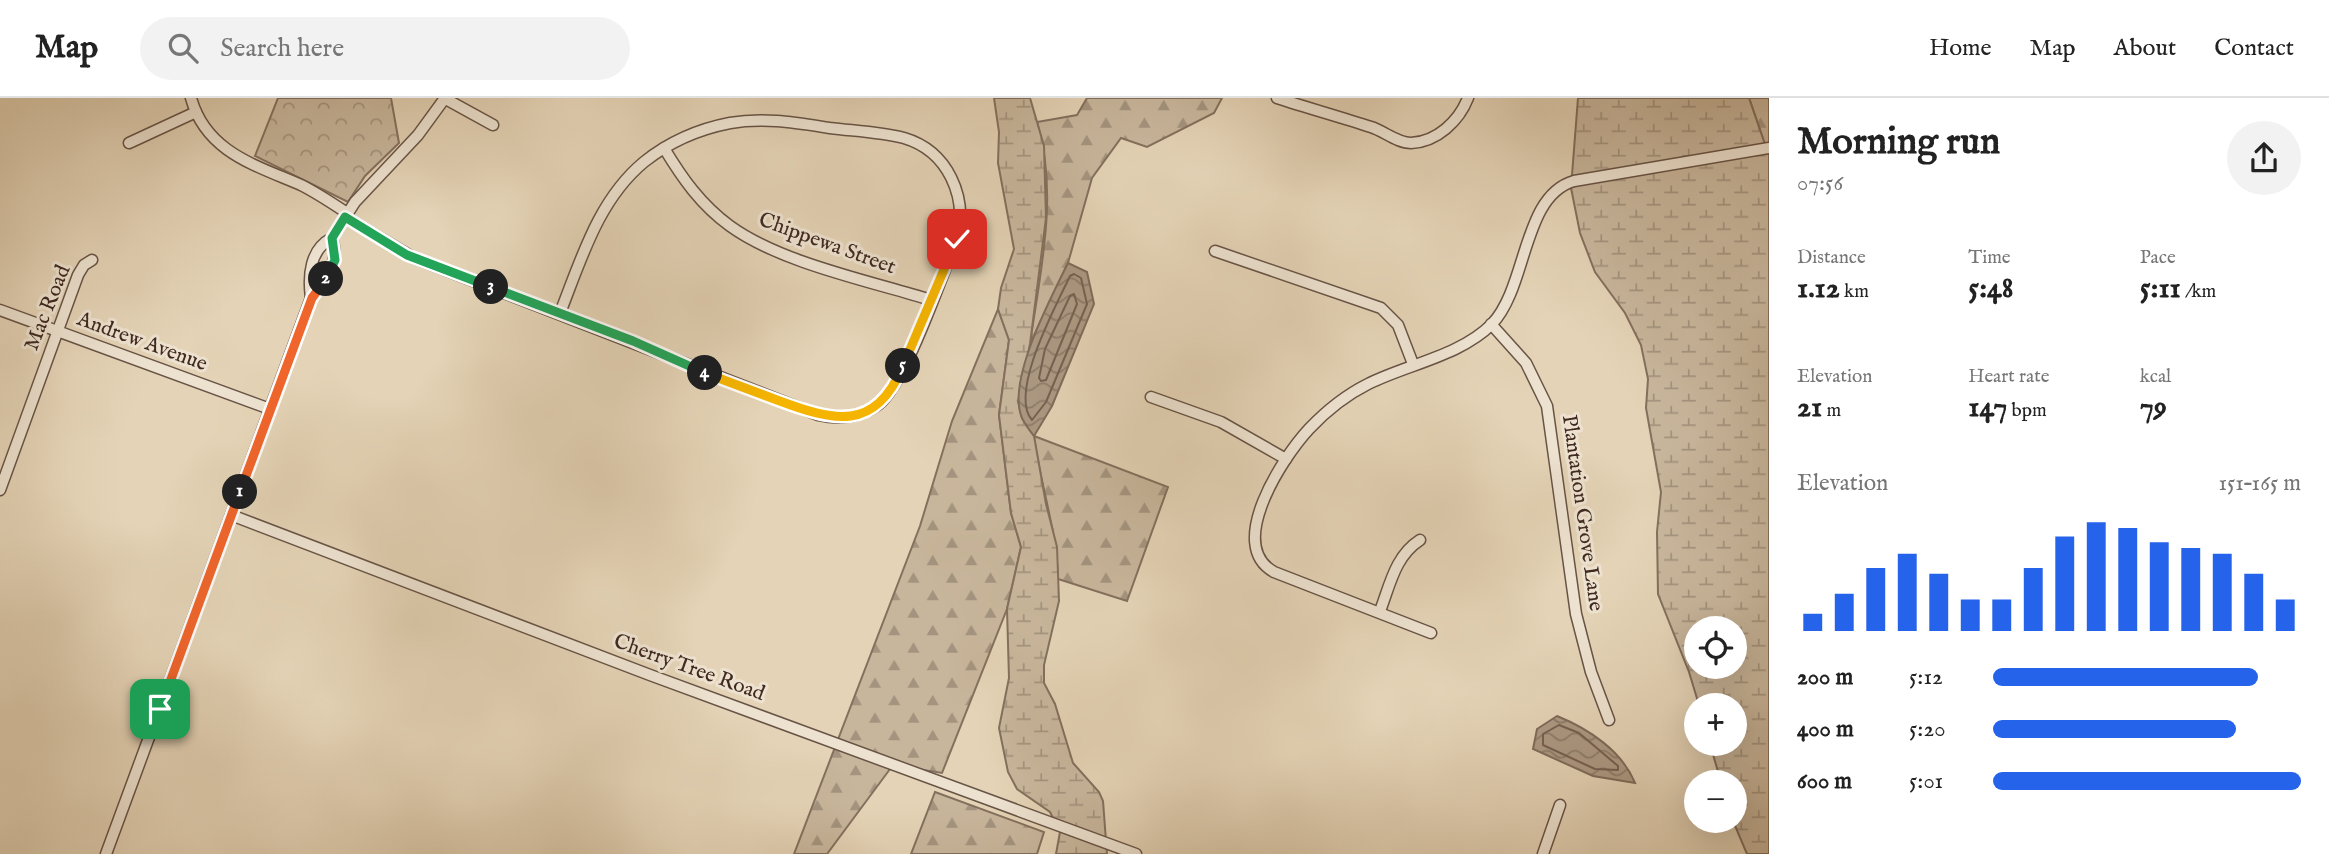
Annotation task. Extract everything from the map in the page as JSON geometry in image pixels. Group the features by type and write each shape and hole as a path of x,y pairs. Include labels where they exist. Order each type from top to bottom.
{"street":[{"path":"191,98 196,113 211,136 231,154 319,194 346,215 414,258 818,415 840,418 869,411 889,394 957,239 960,203 946,169 920,145 894,136 758,120 705,129 663,148 625,180 602,213 559,313"},
{"path":"312,298 309,282 322,243 332,238 378,174 418,135 445,98 493,125"},
{"path":"1277,98 1373,128 1410,143 1427,140 1444,130 1461,113 1468,98"},
{"path":"129,143 196,113"},
{"name":"Chippewa Street","path":"663,148 700,200 747,237 780,253 931,300"},
{"path":"1431,633 1274,572 1259,558 1254,533 1271,485 1286,459 1310,428 1343,400 1413,364 1470,341 1491,324 1509,299 1544,202 1557,188 1574,181 1769,148"},
{"path":"106,854 312,298 331,271 335,260 332,238"},
{"path":"1215,251 1381,308 1398,325 1413,364"},
{"name":"Mac Road","path":"0,490 81,270 92,260"},
{"path":"313,264 331,271"},
{"name":"Andrew Avenue","path":"0,310 270,409"},
{"name":"Plantation Grove Lane","path":"1491,324 1526,363 1547,405 1558,505 1576,614 1591,673 1609,720"},
{"path":"1151,397 1221,422 1286,459"},
{"name":"Cherry Tree Road","path":"231,515 619,663 1136,854"},
{"path":"1380,611 1398,564 1409,548 1420,540"},
{"path":"1544,854 1560,805"}],"green space":[{"path":"278,98 391,98 399,143 365,176 348,202 255,156"},
{"path":"994,98 1030,98 1044,146 1046,218 1030,344 1018,401 1022,418 1034,436 1057,547 1059,601 1044,665 1044,683 1055,704 1073,763 1099,792 1103,801 1107,854 1056,854 1060,832 1050,812 1017,789 1008,772 999,728 1009,678 1007,609 1021,547 1011,513 999,415 1009,340 998,309 1001,288 1014,249 998,163 999,132"},
{"path":"1087,98 1222,98 1214,113 1147,147 1121,138 1092,178 1068,263 1030,344 1046,233 1047,205 1047,177 1037,122 1077,115"},
{"path":"1578,98 1749,98 1769,156 1769,854 1747,854 1738,833 1747,833 1747,770 1718,770 1713,756 1747,756 1747,693 1695,693 1691,679 1747,679 1747,616 1684,616 1684,659 1658,594 1657,532 1661,492 1646,408 1648,379 1641,345 1625,313 1595,272 1580,233 1571,188"},
{"path":"1749,98 1769,98 1769,156"},
{"path":"998,309 1009,340 999,415 1011,513 1021,547 1007,609 942,773 893,765 827,854 794,854 920,526 952,421"},
{"path":"1034,436 1168,487 1127,601 1058,579 1055,543"},
{"path":"935,792 1044,832 1037,854 911,854"}],"water":[{"path":"1068,263 1087,272 1094,304 1052,406 1034,436 1022,418 1020,383 1033,340"},
{"path":"1557,716 1581,727 1603,742 1622,761 1635,783 1593,776 1533,749 1537,729"}],"route":[{"path":"160,709 312,298 331,271 335,260 332,238 345,217 414,258 633,341 681,364 828,418 856,416 869,411 880,403 897,383 957,239"}]}
